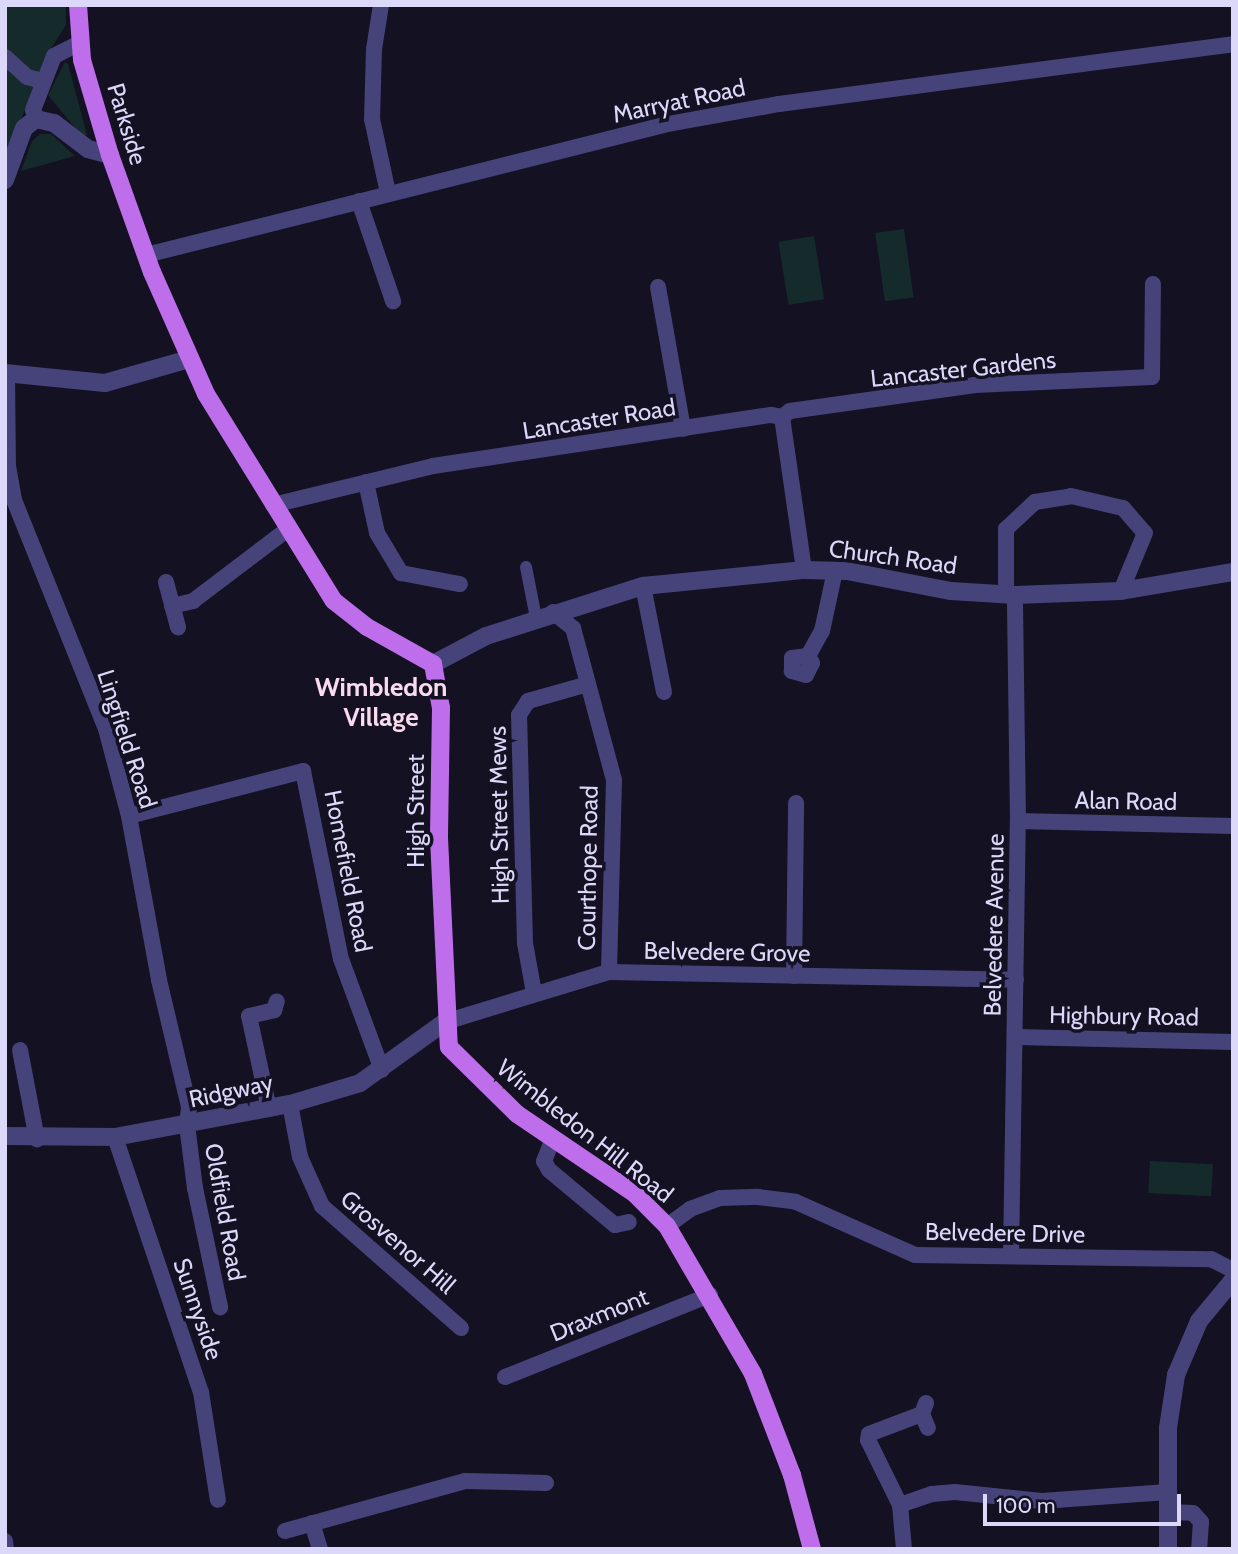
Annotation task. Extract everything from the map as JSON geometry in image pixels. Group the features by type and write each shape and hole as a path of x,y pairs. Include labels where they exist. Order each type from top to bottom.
{"main road":[{"name":"Parkside","path":"78,5 79,43 110,155 146,255"},
{"path":"146,255 189,359 219,419 343,611 433,664"},
{"name":"High Street","path":"433,664 441,708 439,838 445,1022"},
{"name":"Wimbledon Hill Road","path":"445,1022 449,1047 481,1083 553,1138 635,1194 667,1226 710,1296 774,1423 812,1549"}],"street":[{"path":"381,5 374,49 372,119 388,193"},
{"path":"36,119 33,110 43,81 60,50 79,43"},
{"name":"Marryat Road","path":"146,255 388,193 717,114 1233,44"},
{"path":"5,57 27,77 43,81"},
{"path":"5,180 24,128 36,119 54,123 88,149 110,155"},
{"path":"359,201 393,300"},
{"name":"Lancaster Gardens","path":"782,417 790,411 975,385 1152,384 1153,284"},
{"path":"658,287 683,429"},
{"path":"6,374 105,383 189,359"},
{"name":"Lingfield Road","path":"6,374 8,466 14,500 101,717 129,816 159,980 189,1107 187,1125"},
{"name":"Lancaster Road","path":"273,505 432,466 771,415 782,417"},
{"path":"782,417 804,570"},
{"path":"366,482 377,533 401,573 460,584"},
{"path":"1011,595 1006,529 1035,502 1071,496 1123,508 1144,533 1121,592"},
{"path":"172,606 193,601 288,529"},
{"path":"526,567 545,615"},
{"name":"Church Road","path":"433,664 466,644 545,615 643,586 804,570 835,571 951,591 1011,595 1121,592 1233,572"},
{"path":"808,656 828,617 835,571"},
{"path":"166,582 178,627"},
{"path":"643,586 664,692"},
{"name":"Belvedere Avenue","path":"1011,595 1018,821 1011,1256"},
{"name":"Courthope Road","path":"545,615 573,628 614,780 609,972"},
{"name":"High Street Mews","path":"534,993 525,943 519,715 528,701 588,684"},
{"name":"Homefield Road","path":"129,816 303,771 341,959 382,1070"},
{"path":"794,976 796,803"},
{"name":"Alan Road","path":"1018,821 1233,826"},
{"name":"Belvedere Grove","path":"445,1022 609,972 1016,981"},
{"path":"269,1109 249,1016 274,1010 277,1001"},
{"name":"Ridgway","path":"5,1136 37,1139 115,1137 290,1104 345,1089 382,1070 445,1022"},
{"name":"Highbury Road","path":"1015,1037 1233,1042"},
{"path":"20,1050 37,1139"},
{"name":"Grosvenor Hill","path":"290,1104 300,1157 322,1206 461,1328"},
{"name":"Oldfield Road","path":"187,1125 203,1242 220,1307"},
{"name":"Sunnyside","path":"115,1137 201,1392 218,1500"},
{"path":"553,1138 544,1161 550,1170 615,1225 629,1222"},
{"name":"Belvedere Drive","path":"667,1226 690,1209 720,1198 758,1197 796,1202 915,1255 1211,1259 1233,1269"},
{"path":"1168,1549 1168,1428 1176,1375 1199,1321 1233,1280"},
{"name":"Draxmont","path":"505,1377 710,1296"},
{"path":"904,1549 900,1505 869,1434 925,1415"},
{"path":"285,1531 465,1481 546,1483"},
{"path":"900,1505 932,1494 955,1492 1042,1501 1168,1492"},
{"path":"1168,1512 1193,1513 1201,1522 1199,1549"},
{"path":"312,1524 320,1549"},
{"path":"5,1541 6,1549"}],"green space":[{"path":"5,5 66,5 66,25 48,53 5,159"},
{"path":"65,62 68,64 87,135 82,136 48,95"},
{"path":"40,134 51,134 75,156 21,171 32,141"},
{"path":"904,229 914,297 885,301 875,233"},
{"path":"814,236 824,299 788,305 778,242"},
{"path":"1150,1161 1213,1164 1211,1196 1148,1193"}],"district":[{"name":"Wimbledon Village","path":"381,703"}]}
